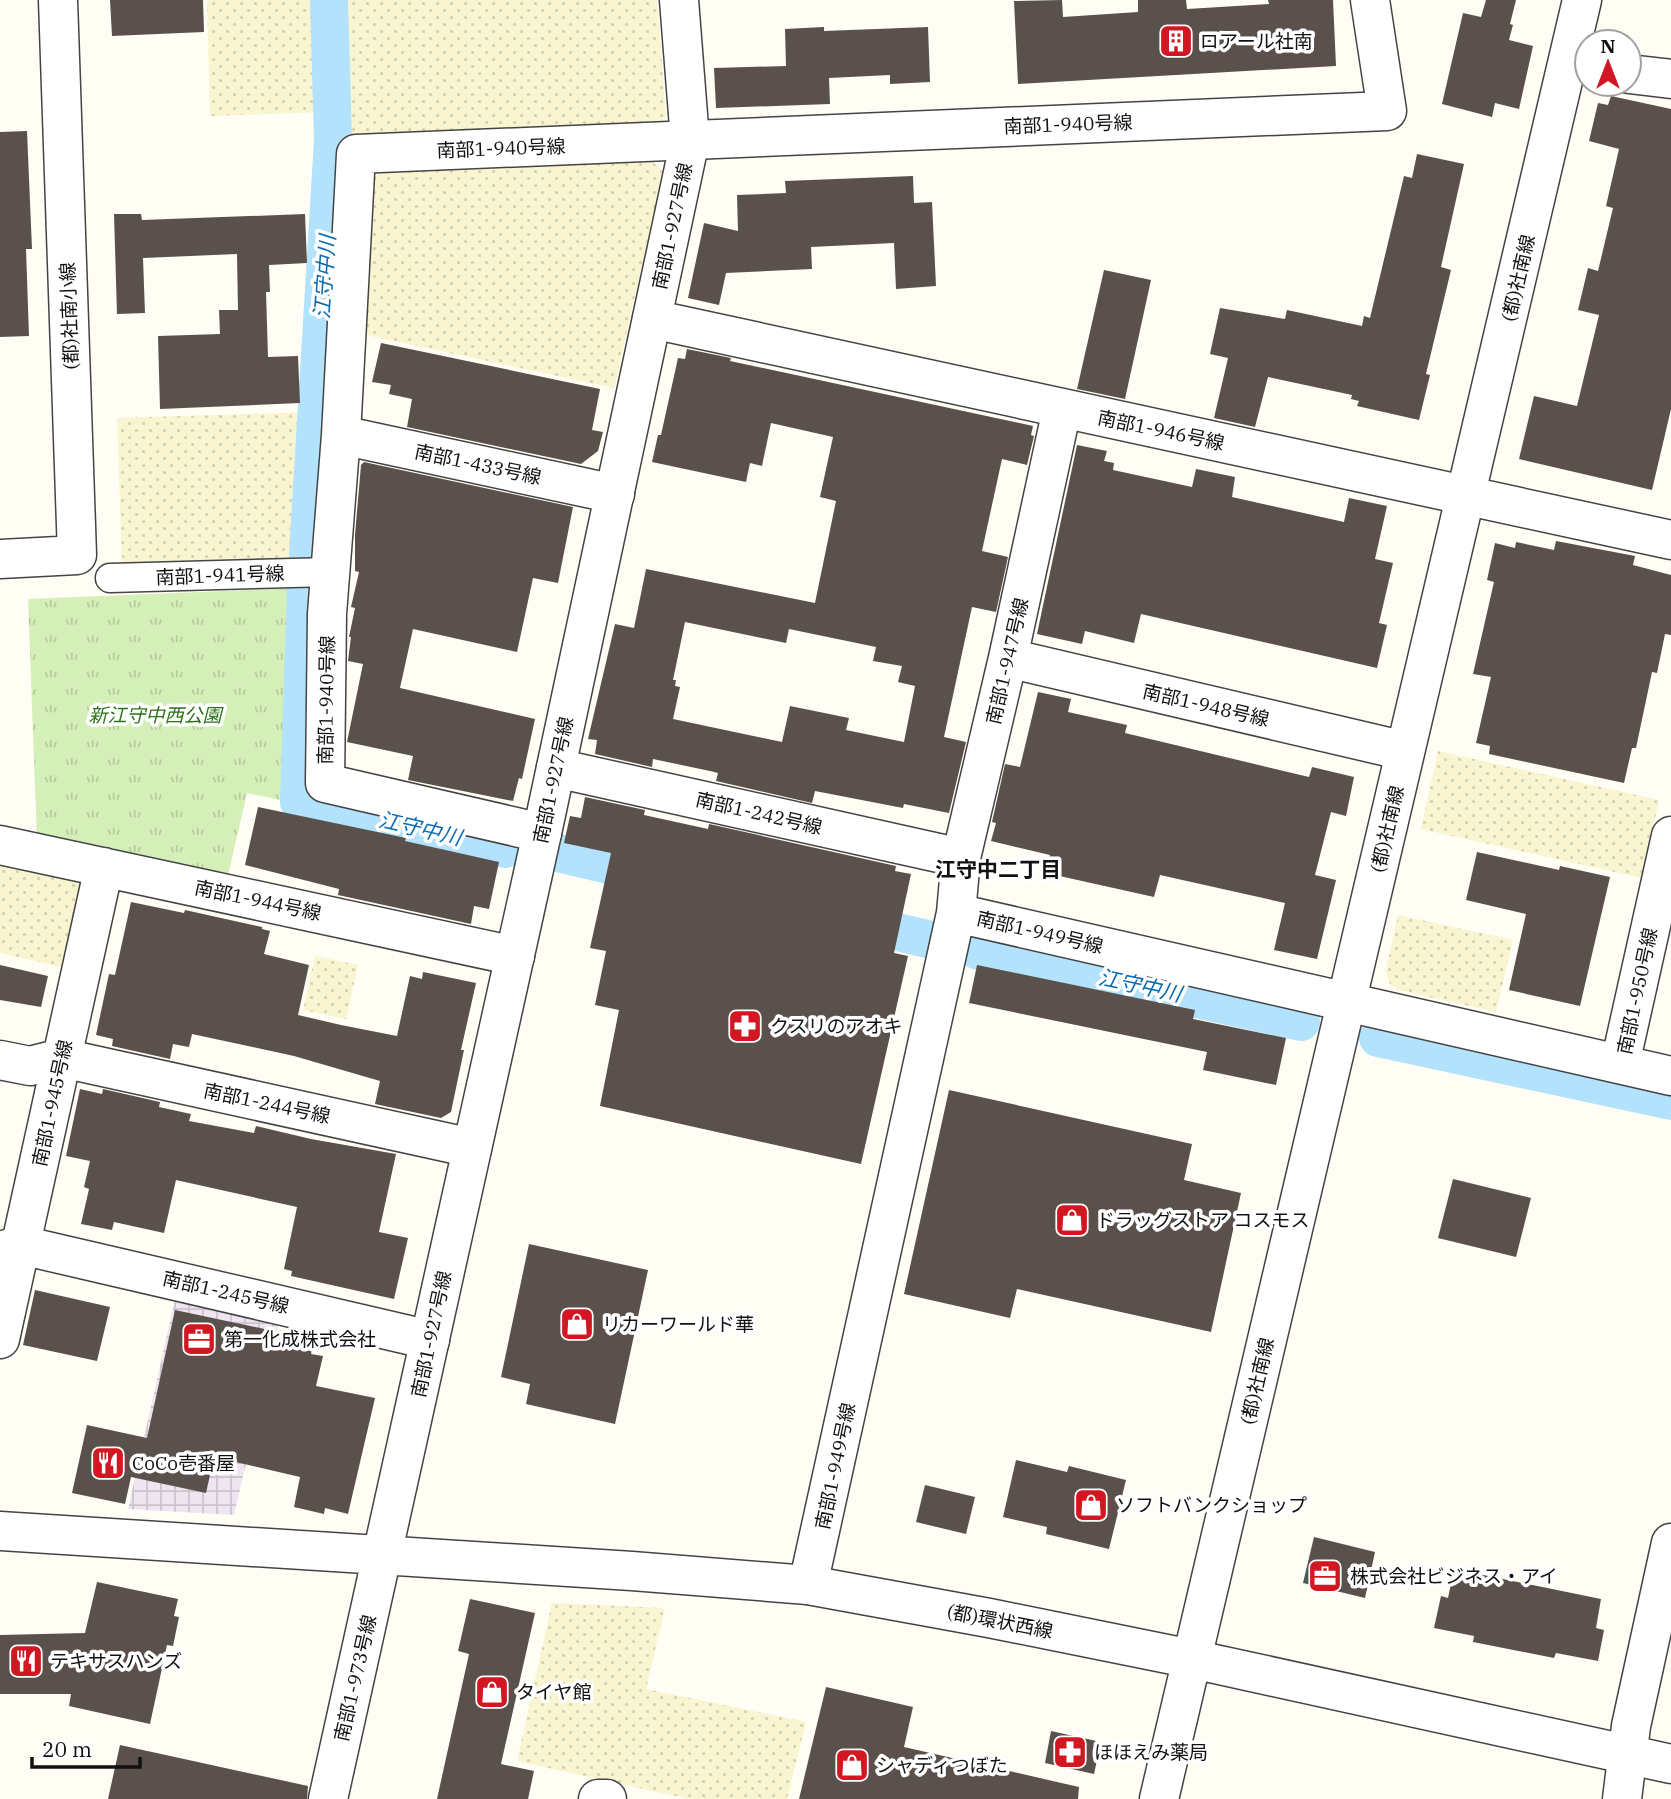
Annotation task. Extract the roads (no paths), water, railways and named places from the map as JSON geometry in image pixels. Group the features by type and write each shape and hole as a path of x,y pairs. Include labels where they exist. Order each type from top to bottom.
{"street":[{"name":"(都)社南小線","path":"0,559 78,555 58,0"},
{"name":"南部1-927号線","path":"382,1557 542,833 690,140 679,0"},
{"name":"南部1-940号線","path":"542,833 325,783 325,674 330,572 341,435 356,154 1387,111 1370,0"},
{"name":"(都)社南線","path":"1581,28 1583,0"},
{"path":"1643,76 1671,79"},
{"name":"(都)社南線","path":"1159,1799 1405,751 1467,496 1573,86"},
{"name":"南部1-946号線","path":"652,319 1671,540"},
{"name":"南部1-947号線","path":"956,914 961,858 1062,409"},
{"name":"南部1-433号線","path":"341,435 615,494"},
{"name":"南部1-941号線","path":"110,578 330,572"},
{"name":"南部1-948号線","path":"1008,658 1405,751"},
{"name":"南部1-242号線","path":"556,768 961,858"},
{"name":"南部1-950号線","path":"1620,1064 1671,836"},
{"name":"南部1-944号線","path":"0,845 515,956"},
{"name":"南部1-945号線","path":"0,1339 10,1248 62,1058 104,867"},
{"name":"南部1-949号線","path":"808,1585 956,914 1671,1076"},
{"path":"0,1060 30,1066 62,1058"},
{"name":"南部1-244号線","path":"62,1058 472,1148"},
{"name":"南部1-245号線","path":"10,1248 430,1340"},
{"name":"(都)環状西線","path":"0,1531 632,1571 808,1585 1192,1659 1671,1764"},
{"path":"1622,1799 1631,1726 1671,1543"},
{"name":"南部1-973号線","path":"328,1799 382,1557"},
{"path":"598,1799 607,1799"}],"waterway":[{"name":"江守中川","path":"308,554 333,140 329,0"},
{"name":"江守中川","path":"306,586 299,802 505,849"},
{"name":"江守中川","path":"558,853 659,877"},
{"name":"江守中川","path":"847,920 927,939"},
{"name":"江守中川","path":"978,951 1301,1022"},
{"name":"江守中川","path":"1378,1038 1671,1101"}],"place":[{"name":"ロアール社南","path":"1176,41"},
{"name":"クスリのアオキ","path":"745,1026"},
{"name":"ドラッグストア コスモス","path":"1072,1220"},
{"name":"リカーワールド華","path":"577,1324"},
{"name":"第一化成株式会社","path":"199,1339"},
{"name":"CoCo壱番屋","path":"108,1463"},
{"name":"ソフトバンクショップ","path":"1091,1505"},
{"name":"株式会社ビジネス・アイ","path":"1325,1576"},
{"name":"テキサスハンズ","path":"26,1661"},
{"name":"タイヤ館","path":"492,1692"},
{"name":"ほほえみ薬局","path":"1070,1752"},
{"name":"シャディつぼた","path":"852,1765"}],"district":[{"name":"江守中二丁目","path":"998,870"}],"park label":[{"name":"新江守中西公園","path":"155,715"}]}
